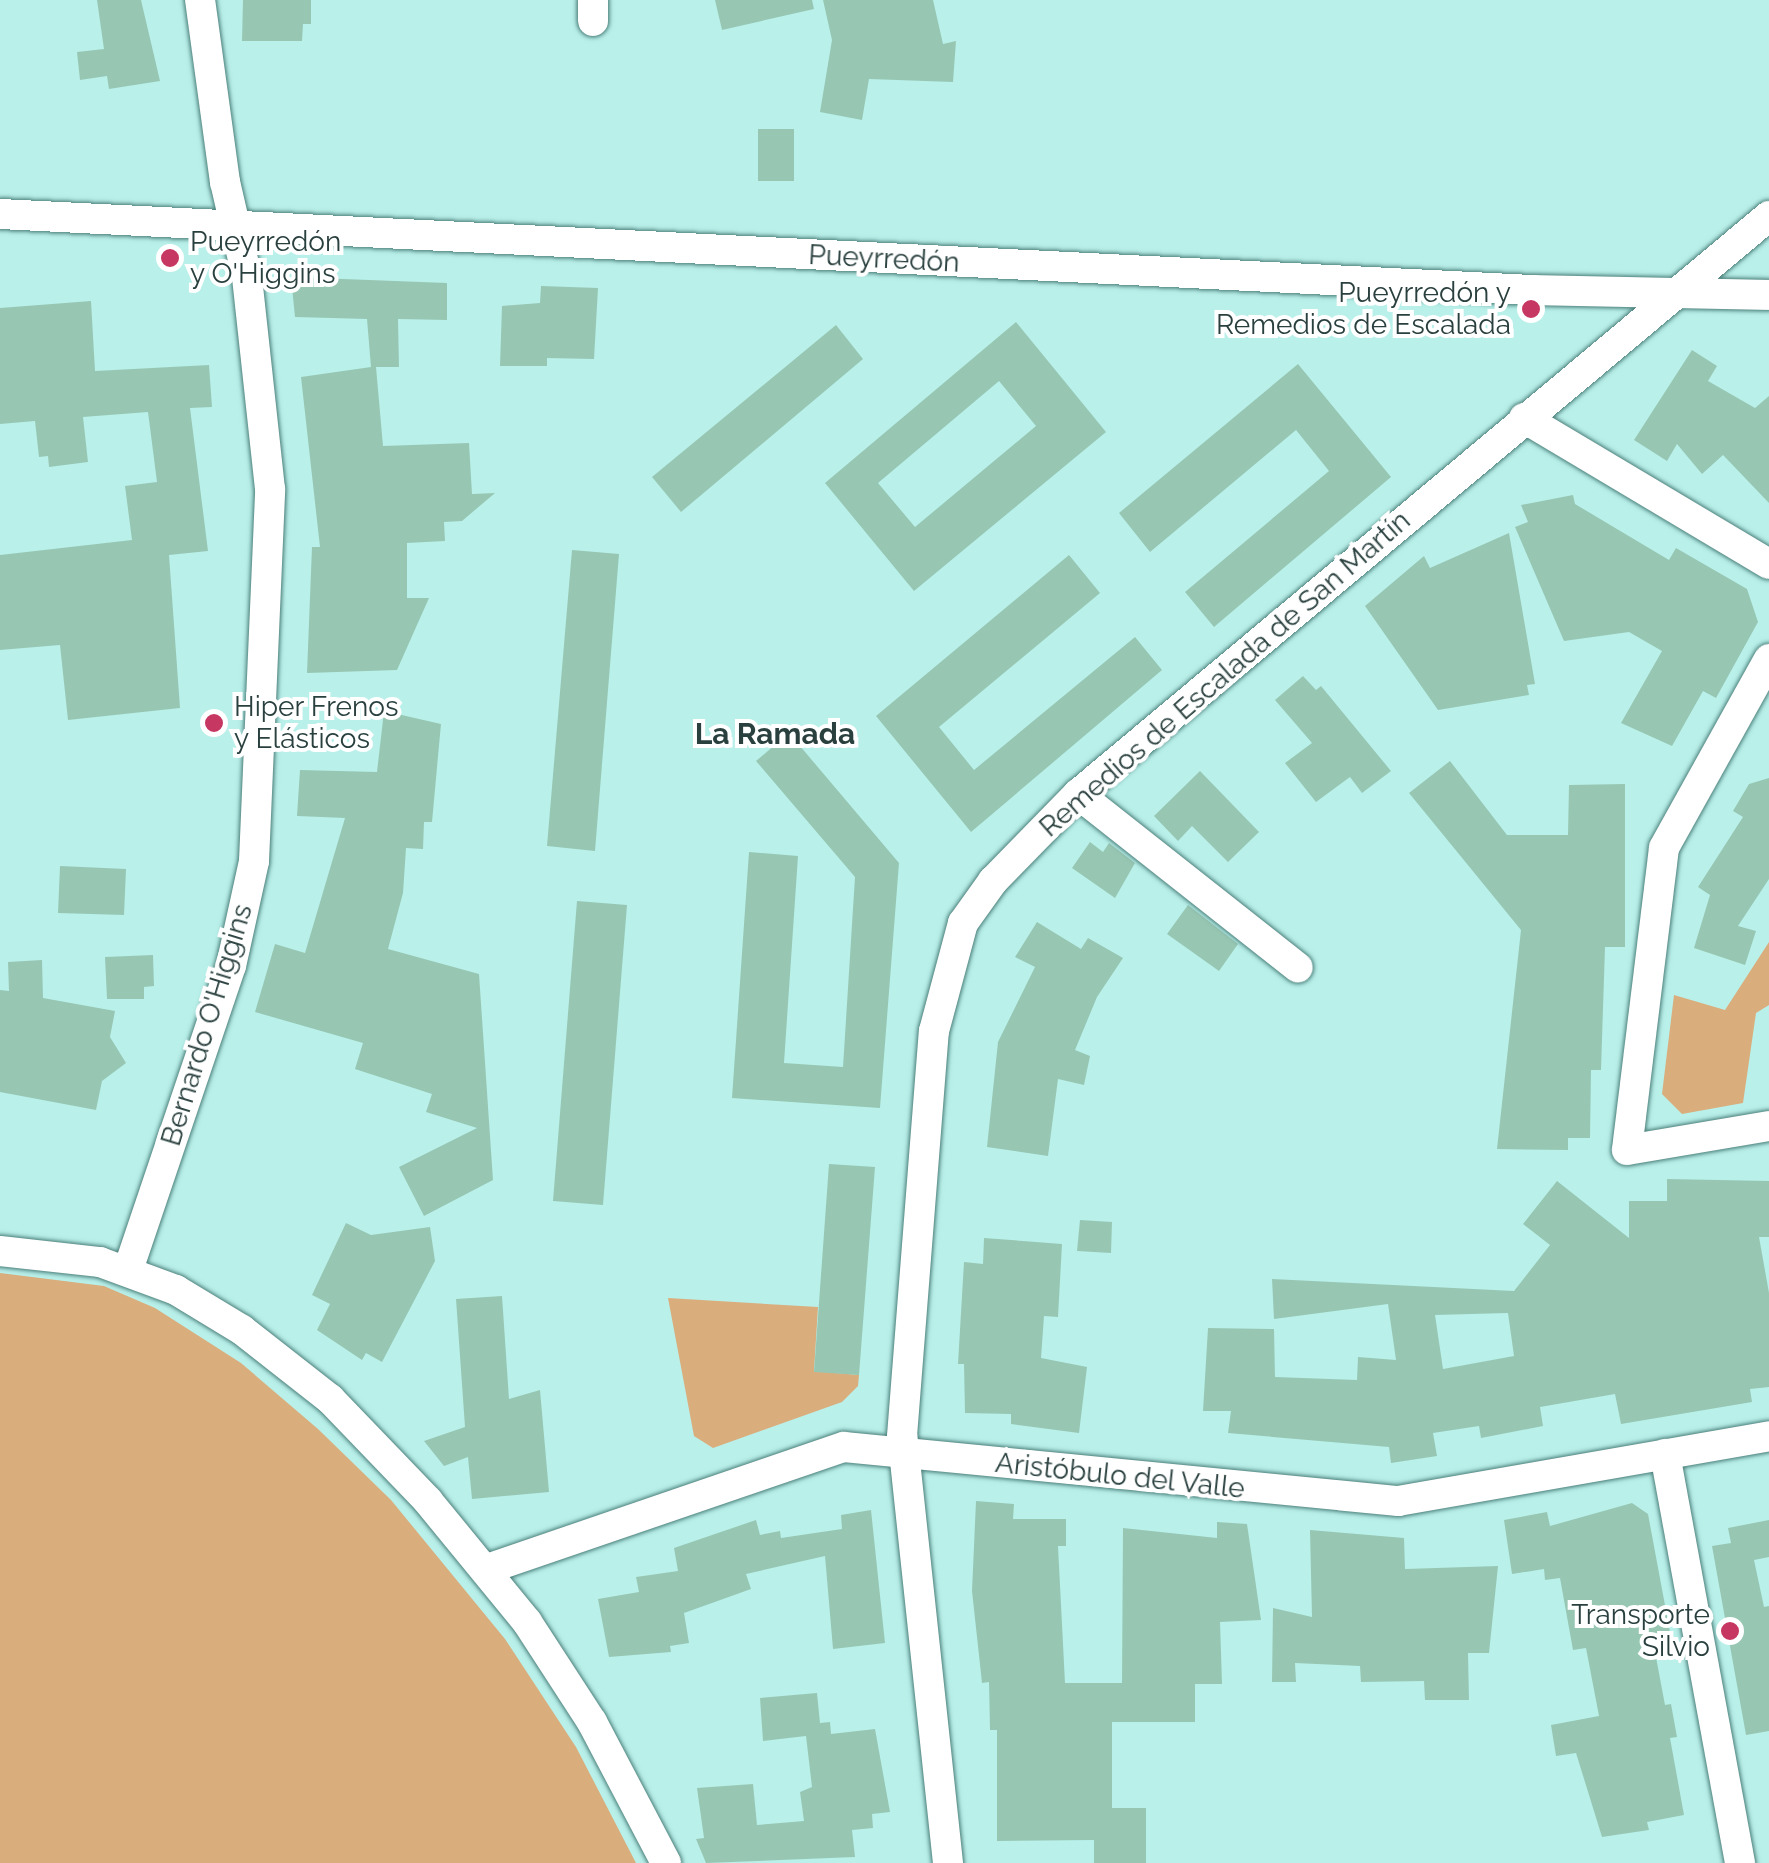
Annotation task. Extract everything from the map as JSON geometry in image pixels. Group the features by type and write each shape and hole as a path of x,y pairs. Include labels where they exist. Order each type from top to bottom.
{"street":[{"name":"Bernardo O'Higgins","path":"128,1270 231,966 254,861 270,505 248,276 236,229 200,0"},
{"name":"Pueyrredón","path":"0,214 236,229 1769,295"},
{"name":"Remedios de Escalada de San Martín","path":"948,1863 903,1452 923,1126 945,973 964,924 993,881 1078,794 1769,216"},
{"path":"1524,418 1769,564"},
{"path":"1769,659 1664,848 1627,1150 1769,1126"},
{"path":"1078,794 1298,968"},
{"path":"0,1250 54,1253 128,1270 208,1308 303,1376 369,1437 487,1568 592,1722 666,1863"},
{"name":"Aristóbulo del Valle","path":"487,1568 844,1446 1398,1501 1769,1436"},
{"path":"1665,1454 1740,1863"}],"shaded area":[{"path":"1769,942 1769,1005 1756,1013 1743,1103 1682,1114 1662,1094 1674,995 1725,1010"},
{"path":"0,1273 104,1286 155,1308 241,1363 318,1429 391,1500 505,1639 576,1747 636,1863 0,1863"},
{"path":"668,1298 818,1307 814,1371 859,1375 858,1386 842,1402 713,1448 694,1436"}],"building":[{"path":"97,0 141,0 160,81 109,89 107,76 80,80 77,52 104,49"},
{"path":"243,0 311,0 311,24 303,24 302,41 242,41"},
{"path":"715,0 812,0 814,9 722,30"},
{"path":"823,0 933,0 943,44 956,41 953,82 869,79 862,120 820,112 832,40"},
{"path":"758,129 794,129 794,181 758,181"},
{"path":"291,277 447,283 447,320 398,319 399,367 376,367 383,446 469,443 472,494 495,493 462,521 444,522 445,541 407,543 407,598 429,598 397,670 307,673 312,547 320,547 301,377 371,367 367,319 295,317"},
{"path":"541,286 598,288 594,359 547,358 547,366 500,366 502,306 540,303"},
{"path":"91,301 95,371 209,365 212,407 190,408 208,551 169,555 180,708 68,720 60,645 0,650 0,555 132,540 125,486 157,482 148,412 83,417 88,462 49,467 48,456 39,457 35,421 0,424 0,308"},
{"path":"1016,322 1106,432 914,591 825,483","holes":["999,381 1036,426 915,527 878,483"]},
{"path":"836,325 863,359 681,512 652,477"},
{"path":"1692,350 1717,366 1708,381 1755,408 1769,396 1769,503 1723,455 1702,474 1677,444 1667,461 1634,440"},
{"path":"1298,364 1391,477 1214,627 1185,592 1329,471 1296,430 1150,552 1119,513"},
{"path":"1573,495 1575,504 1669,560 1676,548 1747,589 1758,622 1716,698 1703,691 1672,746 1621,723 1662,651 1629,632 1564,641 1515,527 1528,522 1521,505"},
{"path":"1509,533 1535,684 1527,685 1529,695 1438,710 1365,606 1424,556 1430,568"},
{"path":"572,550 619,554 595,851 547,846"},
{"path":"1069,555 1100,593 939,727 974,770 1135,637 1162,670 971,832 876,716"},
{"path":"1303,676 1316,690 1321,686 1391,771 1362,793 1350,777 1316,802 1285,763 1312,743 1275,700"},
{"path":"384,711 441,724 432,822 424,822 423,849 406,848 403,893 388,949 479,974 493,1180 424,1216 399,1167 477,1128 426,1112 432,1094 355,1069 363,1043 255,1012 275,944 305,953 345,818 297,816 300,770 377,772"},
{"path":"789,733 899,863 880,1108 732,1098 749,852 798,856 784,1063 843,1067 855,877 756,761"},
{"path":"1450,761 1507,835 1568,835 1569,785 1625,784 1625,947 1605,947 1601,1070 1591,1070 1590,1138 1568,1138 1568,1150 1497,1149 1521,930 1409,793"},
{"path":"1200,771 1259,832 1228,862 1192,826 1178,841 1154,816"},
{"path":"1769,778 1769,879 1738,926 1756,931 1745,965 1694,948 1710,895 1698,887 1743,817 1733,811 1749,784"},
{"path":"1090,842 1103,852 1109,843 1135,863 1115,898 1072,868"},
{"path":"60,866 126,869 124,915 58,913"},
{"path":"577,901 627,905 603,1205 553,1201"},
{"path":"1188,905 1238,944 1219,971 1167,934"},
{"path":"1037,922 1081,949 1088,938 1123,958 1097,997 1075,1050 1090,1056 1084,1085 1058,1079 1048,1156 987,1147 998,1042 1035,967 1015,957"},
{"path":"153,955 154,986 144,987 144,999 107,999 105,957"},
{"path":"42,960 43,998 115,1011 110,1037 126,1063 102,1081 96,1110 0,1092 0,990 9,991 8,962"},
{"path":"829,1164 875,1167 859,1375 814,1372"},
{"path":"1667,1179 1769,1181 1769,1237 1759,1237 1769,1293 1769,1387 1750,1389 1752,1402 1621,1424 1615,1394 1540,1407 1543,1426 1481,1438 1479,1426 1433,1433 1437,1456 1391,1463 1389,1447 1228,1433 1231,1411 1203,1411 1208,1328 1274,1329 1275,1377 1357,1380 1358,1357 1396,1360 1388,1304 1274,1319 1272,1279 1514,1291 1550,1245 1523,1224 1557,1181 1629,1238 1629,1201 1667,1201","holes":["1508,1313 1514,1356 1443,1369 1435,1315"]},
{"path":"1080,1220 1112,1222 1111,1253 1077,1251"},
{"path":"346,1223 371,1235 430,1227 435,1261 382,1362 366,1353 362,1360 317,1330 330,1304 312,1295"},
{"path":"984,1238 1062,1244 1058,1317 1044,1316 1041,1358 1087,1367 1079,1433 1011,1424 1011,1414 965,1413 964,1364 958,1364 964,1262 983,1264"},
{"path":"502,1296 509,1399 540,1390 549,1492 472,1499 468,1457 444,1466 424,1441 465,1427 456,1299"},
{"path":"976,1501 1014,1504 1013,1519 1066,1519 1066,1546 1058,1546 1065,1683 1122,1683 1123,1528 1217,1538 1217,1522 1247,1524 1261,1620 1220,1622 1222,1684 1195,1684 1195,1722 1112,1722 1112,1808 1146,1808 1146,1863 1094,1863 1094,1840 997,1841 997,1730 990,1730 989,1682 982,1683 972,1591"},
{"path":"1632,1503 1648,1514 1670,1632 1652,1636 1665,1705 1671,1704 1677,1737 1670,1738 1684,1815 1647,1822 1649,1830 1602,1837 1576,1753 1556,1756 1551,1725 1599,1716 1586,1648 1573,1650 1560,1578 1545,1580 1544,1569 1512,1574 1504,1520 1547,1512 1550,1526"},
{"path":"871,1510 885,1643 833,1649 825,1556 746,1574 751,1589 684,1613 689,1643 670,1646 671,1652 609,1657 598,1599 639,1592 636,1577 678,1571 674,1548 756,1520 760,1535 780,1531 781,1538 842,1529 841,1515"},
{"path":"1769,1520 1769,1557 1754,1560 1764,1607 1769,1606 1769,1731 1746,1735 1712,1546 1731,1543 1728,1528"},
{"path":"1310,1530 1404,1538 1405,1569 1498,1566 1489,1653 1468,1653 1469,1700 1425,1700 1424,1681 1361,1682 1360,1666 1295,1663 1296,1682 1272,1682 1273,1608 1312,1617"},
{"path":"817,1693 820,1723 830,1722 831,1734 875,1729 890,1812 872,1814 873,1828 852,1830 855,1857 706,1863 696,1839 704,1838 697,1788 753,1784 757,1825 804,1821 800,1792 812,1787 806,1736 763,1741 760,1698"}],"place":[{"name":"Pueyrredón y O'Higgins","path":"170,258"},
{"name":"Pueyrredón y Remedios de Escalada","path":"1531,309"},
{"name":"Hiper Frenos y Elásticos","path":"214,723"},
{"name":"Transporte Silvio","path":"1730,1631"}],"district":[{"name":"La Ramada","path":"775,734"}]}
